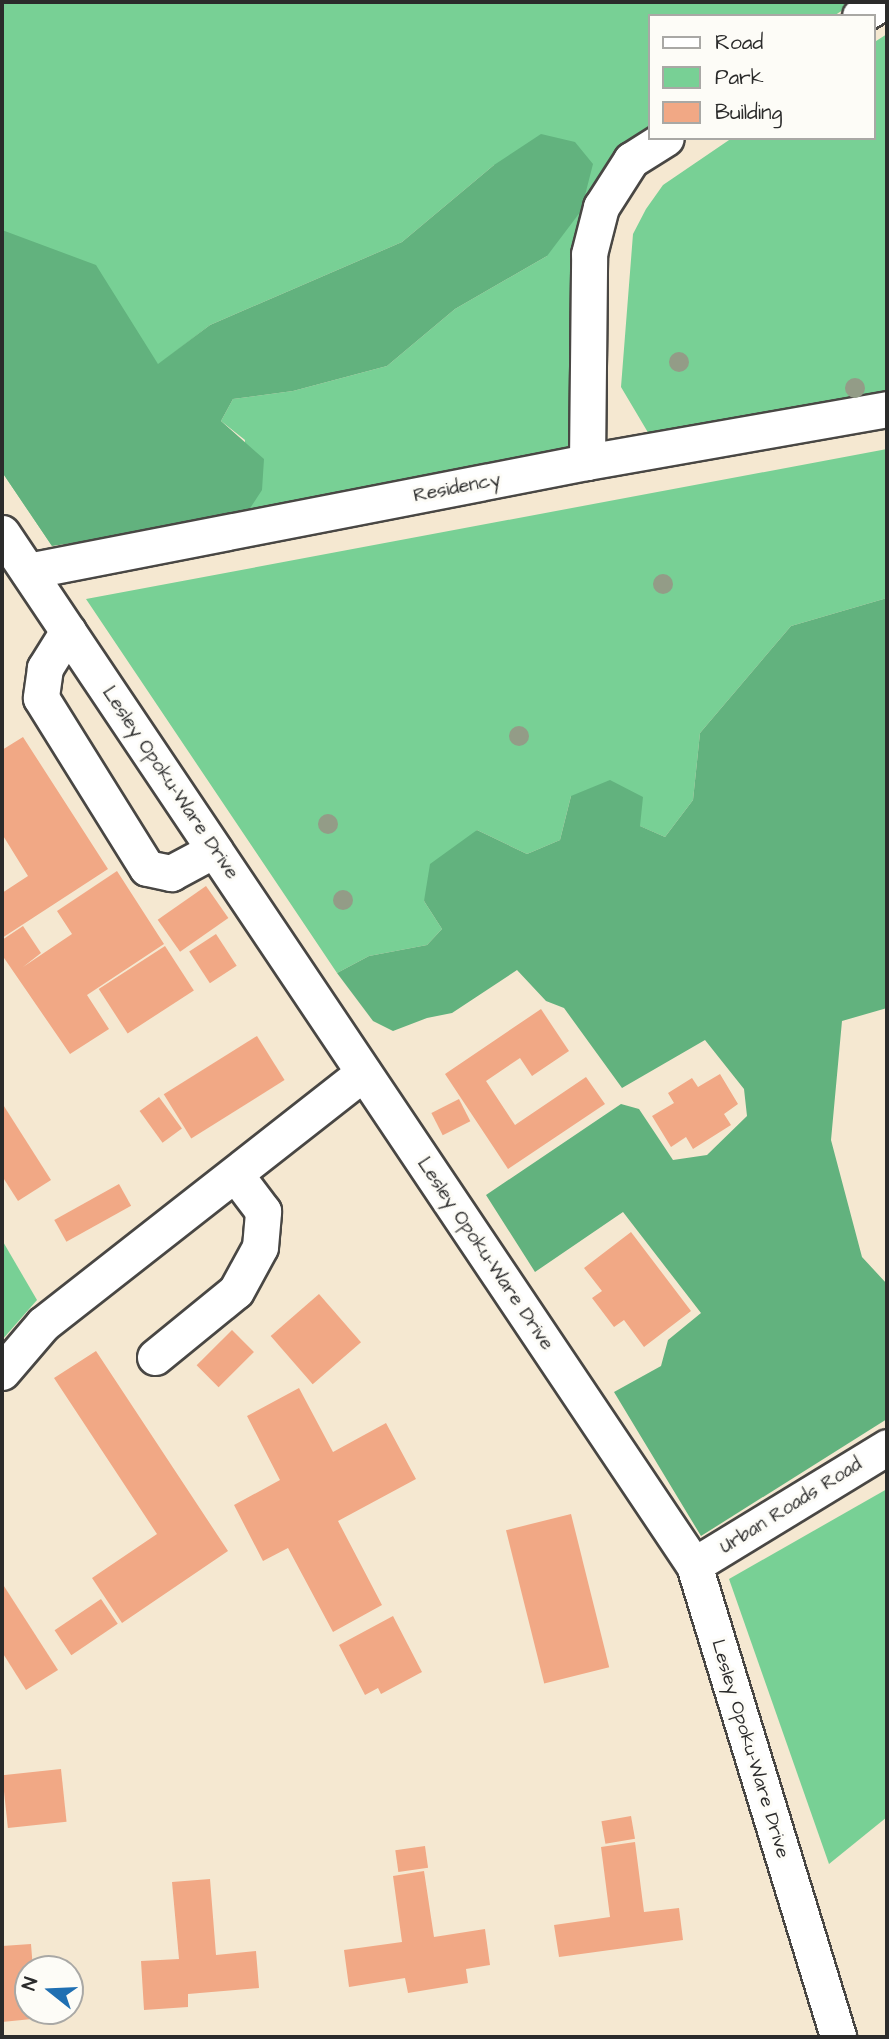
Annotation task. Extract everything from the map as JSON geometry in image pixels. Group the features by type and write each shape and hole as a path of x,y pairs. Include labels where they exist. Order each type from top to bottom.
{"street":[{"path":"863,14 882,2"},
{"path":"587,462 589,254 601,207 631,160 663,140"},
{"name":"Residency","path":"28,571 587,462 887,409"},
{"name":"Lesley Opoku-Ware Drive","path":"2,533 694,1565 838,2037"},
{"path":"68,631 45,668 41,698 147,868 171,873 214,850"},
{"path":"2,1372 43,1324 363,1073"},
{"path":"155,1357 236,1291 261,1247 263,1212 235,1174"},
{"name":"Urban Roads Road","path":"694,1565 887,1447"}],"green space":[{"path":"2,2 854,2 837,14 648,14 648,139 623,159 571,443 559,457 243,519 245,440 221,421 233,399 293,391 387,366 455,309 547,256 494,165 402,242 210,325 158,365 136,332 32,400 52,546 2,472"},
{"path":"887,34 887,397 656,446 621,387 633,234 646,209 663,185 729,140 875,140 875,42"},
{"path":"541,134 575,142 593,164 581,211 547,256 455,309 387,366 293,391 233,399 221,421 264,459 262,490 243,519 52,546 2,472 2,230 96,265 158,364 210,325 402,242 494,165"},
{"path":"887,449 887,598 791,626 700,733 693,800 665,837 571,796 560,840 527,854 477,830 424,901 442,929 427,945 369,956 337,973 86,599"},
{"path":"887,598 887,1008 842,1021 831,1140 862,1257 887,1284 887,1419 701,1536 614,1392 661,1366 668,1340 701,1313 623,1212 535,1272 486,1195 621,1104 639,1109 673,1160 707,1155 747,1116 744,1089 705,1040 622,1088 564,1008 546,1001 517,970 452,1013 427,1018 393,1031 373,1021 337,973 369,956 427,945 442,929 424,901 430,864 477,830 527,854 560,840 571,796 610,780 643,797 640,826 665,837 693,800 700,733 791,626"},
{"path":"2,1240 37,1300 2,1340"},
{"path":"887,1489 887,1817 829,1864 729,1579"}],"building":[{"path":"23,737 108,869 2,938 2,893 28,876 2,834 2,750"},
{"path":"117,871 164,944 87,995 109,1029 70,1054 2,955 2,940 23,926 41,953 23,967 72,934 57,911"},
{"path":"206,886 228,918 180,952 158,920"},
{"path":"216,934 237,966 210,983 189,951"},
{"path":"165,946 194,990 128,1033 99,989"},
{"path":"541,1009 569,1051 532,1076 520,1058 486,1081 515,1125 586,1077 605,1104 508,1169 445,1074"},
{"path":"257,1036 285,1080 191,1138 164,1094"},
{"path":"720,1074 738,1104 724,1114 731,1125 693,1149 686,1137 671,1147 652,1116 674,1103 668,1093 692,1078 698,1087"},
{"path":"159,1097 182,1129 163,1143 140,1111"},
{"path":"459,1099 470,1121 443,1135 431,1113"},
{"path":"2,1103 51,1180 18,1201 2,1176"},
{"path":"119,1184 131,1206 66,1242 54,1220"},
{"path":"631,1232 691,1311 644,1347 624,1320 614,1327 592,1298 602,1291 584,1268"},
{"path":"319,1294 361,1342 313,1384 271,1336"},
{"path":"232,1330 254,1352 219,1387 197,1365"},
{"path":"96,1351 228,1551 122,1623 92,1578 157,1534 54,1378"},
{"path":"299,1388 333,1452 386,1423 416,1479 338,1521 382,1605 333,1632 288,1548 263,1561 234,1505 280,1480 247,1416"},
{"path":"571,1514 609,1667 544,1684 506,1530"},
{"path":"2,1583 58,1670 26,1690 2,1652"},
{"path":"101,1599 118,1624 71,1655 55,1630"},
{"path":"393,1616 422,1672 381,1694 378,1688 365,1695 339,1645"},
{"path":"61,1769 67,1822 8,1828 2,1775"},
{"path":"631,1816 635,1839 605,1844 601,1821"},
{"path":"635,1842 644,1912 679,1908 683,1940 559,1957 554,1925 610,1917 601,1847"},
{"path":"425,1846 428,1868 398,1872 395,1850"},
{"path":"424,1871 434,1937 485,1929 490,1965 466,1969 468,1983 408,1993 405,1978 349,1987 344,1950 402,1942 393,1876"},
{"path":"210,1879 216,1955 256,1951 259,1988 188,1994 188,2007 144,2010 141,1961 179,1959 172,1882"},
{"path":"31,1944 32,1955 14,1955 14,2021 2,2022 2,1946"}]}
